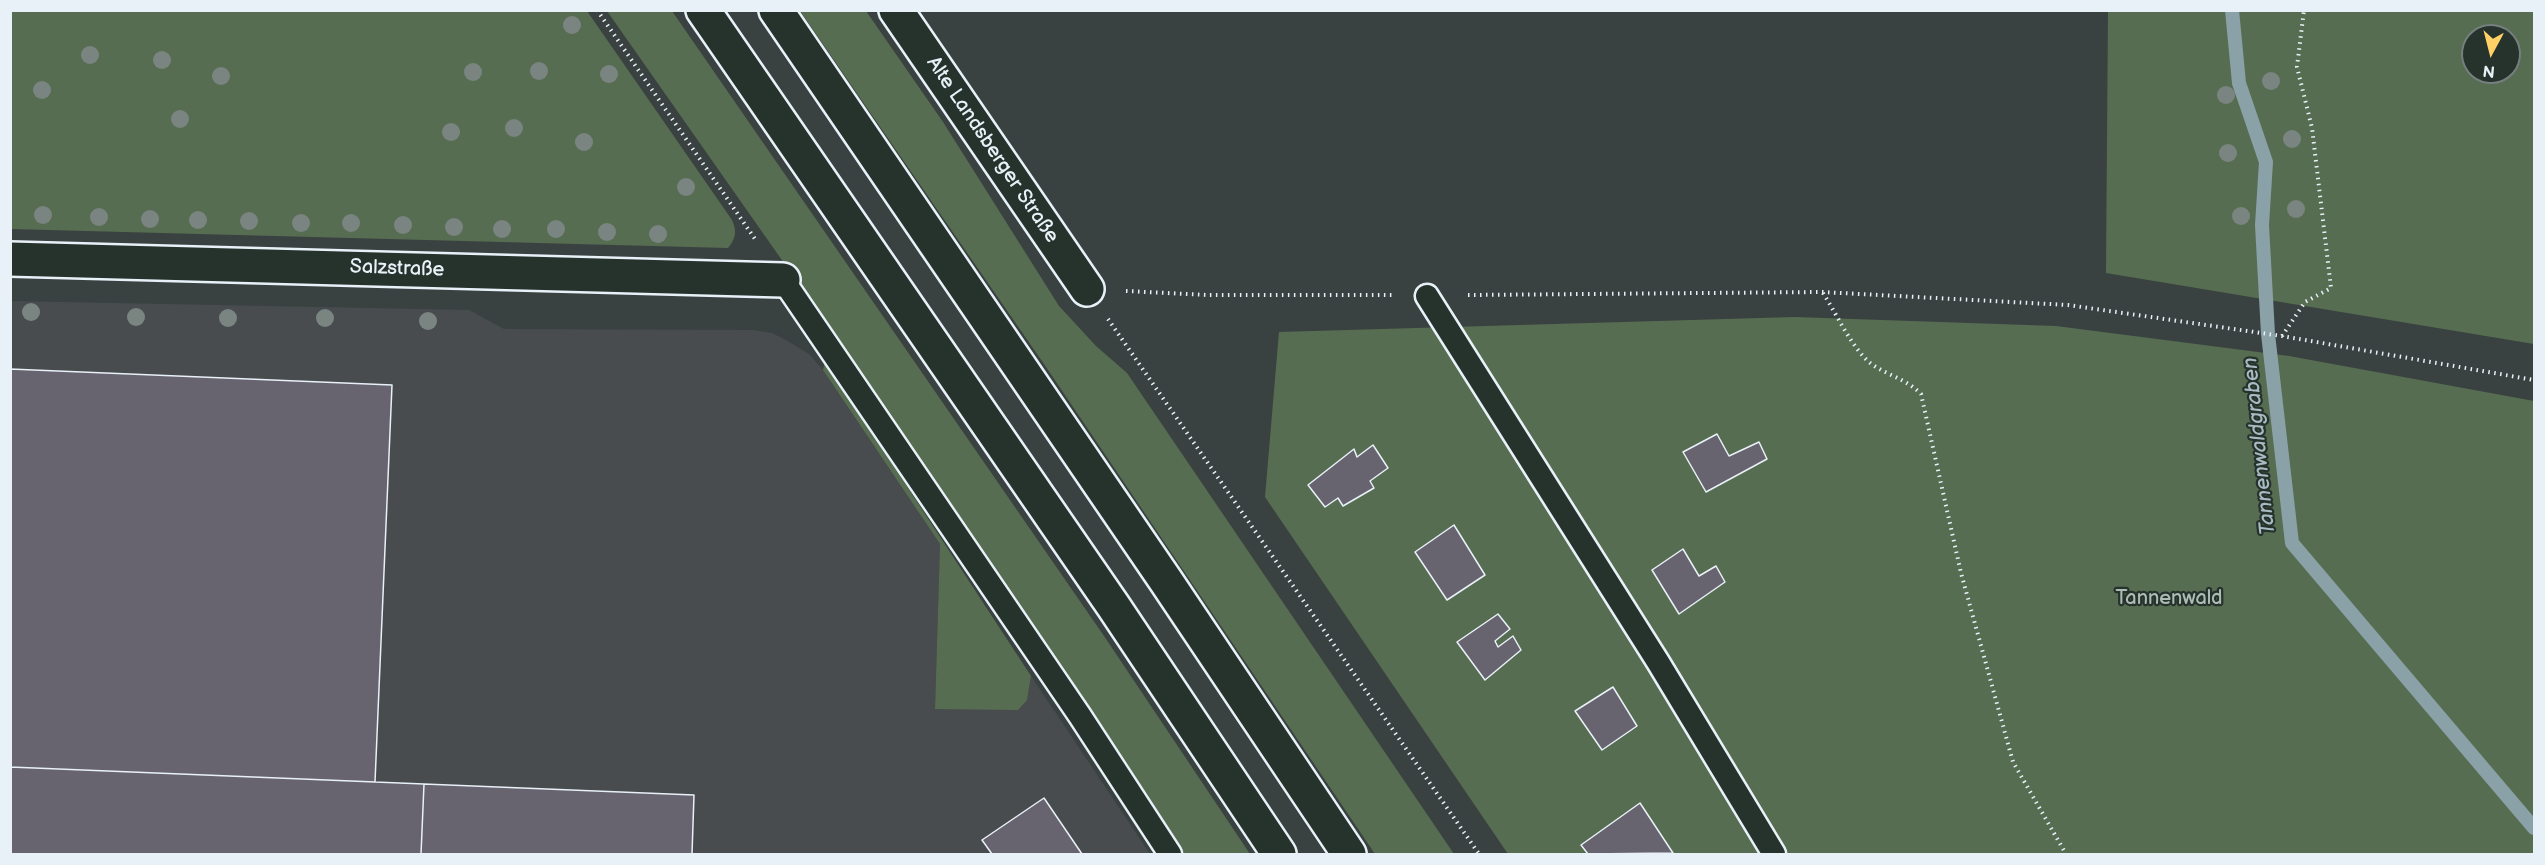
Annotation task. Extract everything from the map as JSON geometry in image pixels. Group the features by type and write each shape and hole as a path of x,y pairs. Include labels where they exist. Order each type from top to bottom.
{"main road":[{"path":"703,10 1114,607 1279,855"},
{"path":"776,10 1160,571 1349,855"},
{"name":"Alte Landsberger Straße","path":"896,10 1087,289"},
{"name":"Salzstraße","path":"10,260 783,280"}],"lane":[{"path":"783,280 1080,716 1170,855"},
{"path":"1427,296 1658,662 1774,855"}],"path":[{"path":"597,10 783,280"},
{"path":"2282,336 2304,302 2331,288 2312,128 2297,67 2304,10"},
{"path":"1087,289 1479,855"},
{"path":"1822,292 1864,357 1890,375 1909,381 1921,394 1961,573 2013,762 2066,855"},
{"path":"1670,294 1822,292 2068,304 2282,336 2535,380"}],"shaded area":[{"path":"11,301 469,310 504,329 753,330 772,333 809,354 823,370 940,544 935,709 1027,700 1031,676 1150,854 11,854"}],"green space":[{"path":"11,10 587,11 732,220 735,228 734,238 728,248 11,229"},
{"path":"607,11 672,11 1104,636 1250,854 1180,854 824,320"},
{"path":"800,11 866,11 943,122 1059,306 1096,346 1127,373 1454,854 1375,854 1046,367"},
{"path":"2108,11 2534,11 2534,344 2106,273"},
{"name":"Tannenwald","path":"1795,317 2056,326 2289,356 2534,401 2534,854 1508,854 1265,497 1279,332"},
{"path":"825,361 1031,676 1027,700 1018,710 935,709 940,544 823,370"}],"building":[{"path":"10,369 392,385 375,782 10,767"},
{"path":"1717,434 1729,456 1759,442 1767,459 1706,492 1683,452"},
{"path":"1373,445 1388,468 1370,481 1374,488 1343,506 1338,498 1325,507 1308,485 1354,449 1357,457"},
{"path":"1454,525 1485,575 1447,600 1415,552"},
{"path":"1683,549 1699,576 1716,566 1725,582 1679,614 1652,570"},
{"path":"1498,614 1510,629 1495,641 1498,647 1513,636 1521,650 1485,680 1457,642"},
{"path":"1613,687 1637,726 1602,750 1575,711"},
{"path":"10,767 424,784 421,854 10,854"},
{"path":"424,784 694,795 692,854 421,854"},
{"path":"1044,798 1082,854 992,854 982,840"},
{"path":"1640,803 1673,853 1588,854 1581,845"}],"waterway":[{"name":"Tannenwaldgraben","path":"2232,10 2239,83 2266,162 2262,225 2268,334 2292,543 2534,828"}]}
